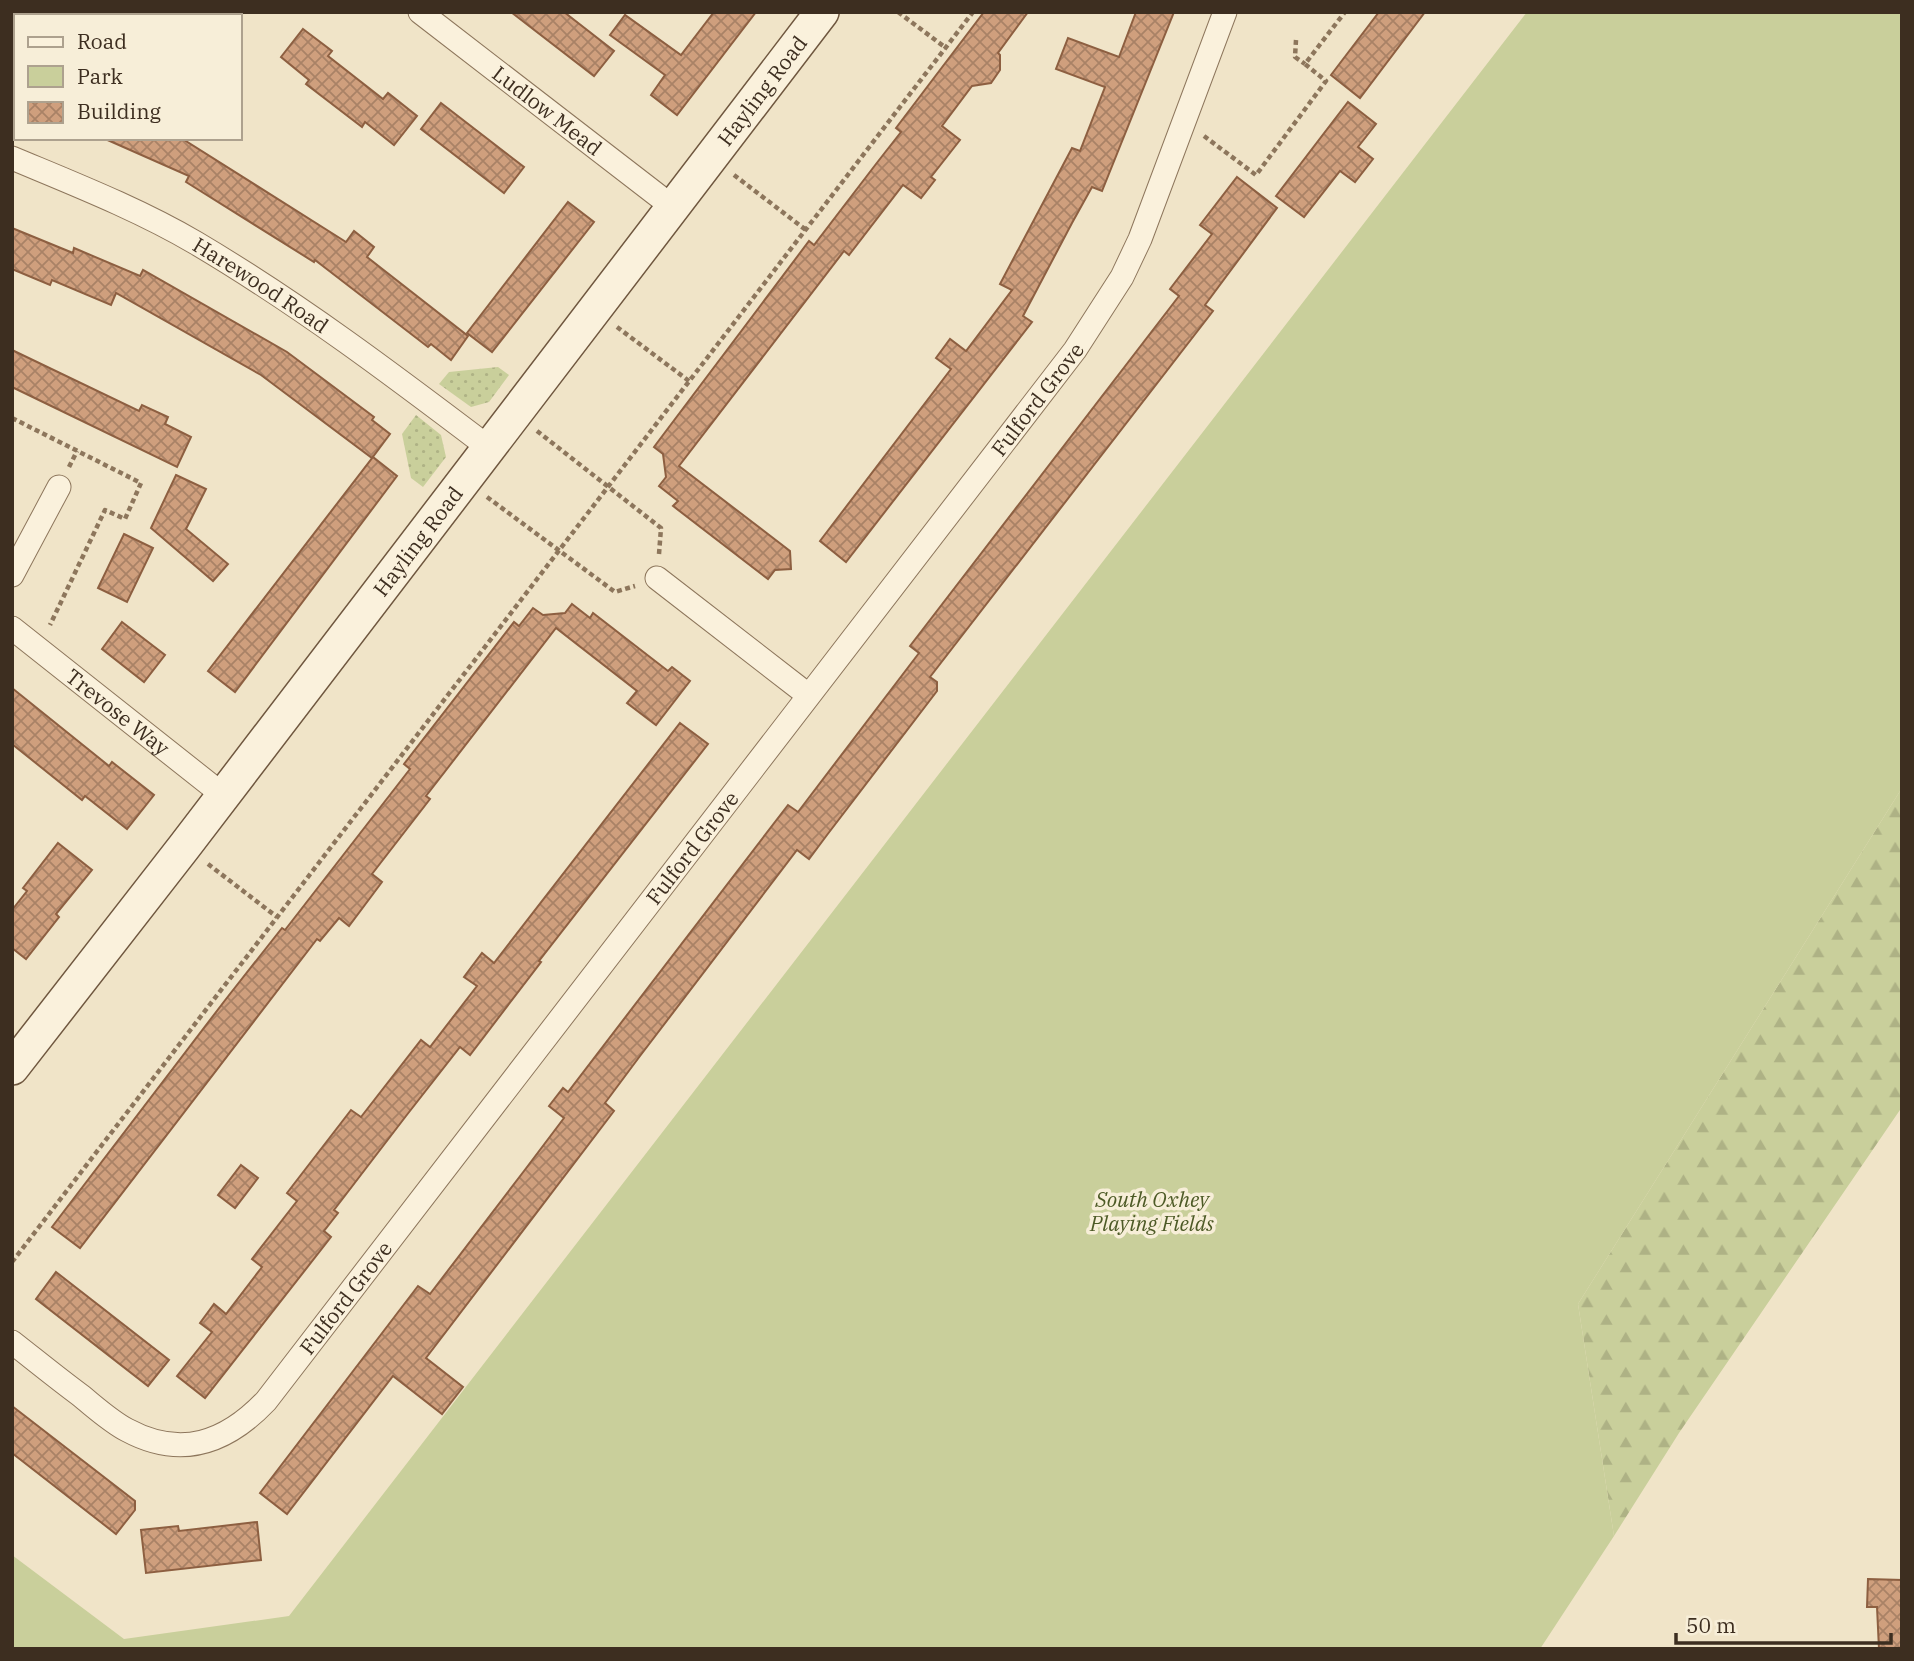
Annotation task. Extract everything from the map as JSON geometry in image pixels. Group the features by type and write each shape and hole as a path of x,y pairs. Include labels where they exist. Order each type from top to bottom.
{"street":[{"name":"Ludlow Mead","path":"420,12 674,208"},
{"name":"Hayling Road","path":"12,1068 822,12"},
{"name":"Fulford Grove","path":"12,1342 113,1421 147,1439 181,1445 215,1439 235,1430 266,1401 1075,350 1105,305 1140,239 1225,12"},
{"name":"Harewood Road","path":"12,158 129,209 194,242 293,303 365,353 488,447"},
{"path":"12,575 59,487"},
{"path":"657,579 808,695"},
{"name":"Trevose Way","path":"12,628 223,795"}],"path":[{"path":"898,12 946,48"},
{"path":"12,1262 973,12"},
{"path":"1305,64 1345,12"},
{"path":"1184,120 1256,175 1326,81 1295,57 1296,40"},
{"path":"712,157 806,230"},
{"path":"594,310 689,381"},
{"path":"463,480 615,592 657,579 661,528 514,414"},
{"path":"12,418 141,483 125,519 105,510 51,624 35,646"},
{"path":"184,846 276,916"}],"green space":[{"name":"South Oxhey Playing Fields","path":"1527,12 1902,12 1902,788 1578,1304 1614,1536 1540,1649 12,1649 12,1555 124,1639 289,1616"},
{"path":"498,367 509,375 489,402 471,407 439,384 449,372"},
{"path":"416,415 441,435 446,457 423,487 411,478 402,434"},
{"path":"1902,788 1902,1107 1679,1433 1614,1536 1578,1304"}],"building":[{"path":"511,12 564,12 614,51 594,76"},
{"path":"714,12 756,12 677,115 651,95 665,75 610,35 625,15 681,55"},
{"path":"984,12 1028,12 998,53 1000,70 991,83 972,86 942,126 960,140 931,177 935,180 921,198 903,185 849,255 844,251 679,466 790,551 791,569 775,570 768,579 673,506 678,501 659,486 666,477 663,454 654,447 809,241 814,245 901,132 896,128"},
{"path":"1136,12 1174,12 1102,191 1092,187 1072,223 1023,316 1032,322 846,562 820,541 951,369 936,358 950,339 966,351 1012,290 1000,284 1072,148 1080,151 1105,87 1056,69 1068,38 1119,57"},
{"path":"1379,12 1425,12 1360,98 1331,75"},
{"path":"303,29 332,51 328,56 383,99 388,93 417,116 394,145 365,122 362,127 306,84 309,80 281,57"},
{"path":"1348,102 1376,124 1358,147 1373,159 1355,182 1340,171 1304,217 1276,196"},
{"path":"441,103 524,167 504,193 421,129"},
{"path":"108,140 184,140 346,242 354,231 374,247 367,257 468,336 451,360 431,344 428,347 315,260 314,262 186,182 189,176"},
{"path":"1237,177 1277,208 1205,305 1213,311 930,677 937,682 937,691 809,859 797,850 640,1056 605,1103 614,1111 426,1358 463,1387 442,1414 393,1376 287,1514 260,1493 418,1286 430,1294 564,1118 549,1106 563,1088 568,1092 788,805 798,812 919,653 910,646 1179,296 1170,289 1212,234 1200,225"},
{"path":"568,202 594,222 492,352 467,333"},
{"path":"12,228 73,253 74,248 140,276 143,270 287,352 374,417 372,420 390,434 372,458 261,375 116,293 111,305 52,280 50,285 12,269"},
{"path":"12,350 139,411 142,405 168,417 165,424 191,437 177,467 12,387"},
{"path":"373,457 397,476 235,692 208,671"},
{"path":"176,475 206,489 186,529 228,564 213,581 151,528"},
{"path":"124,534 153,548 127,602 98,588"},
{"path":"572,604 590,618 593,613 668,671 672,667 690,681 656,725 627,703 637,691 556,628 426,796 430,799 372,874 382,882 349,926 339,918 320,941 317,939 80,1248 52,1227 226,999 282,928 285,930 410,769 404,764 514,622 519,626 533,608 543,615 565,613"},
{"path":"122,622 165,655 144,682 102,649"},
{"path":"12,688 109,766 112,762 154,795 127,829 85,796 82,800 12,744"},
{"path":"680,723 708,744 539,961 541,962 470,1055 460,1047 406,1116 334,1210 338,1213 324,1231 331,1237 205,1398 177,1376 212,1332 200,1323 214,1304 226,1314 262,1267 252,1259 297,1201 287,1193 351,1110 361,1117 421,1040 430,1047 477,986 464,977 482,953 494,963"},
{"path":"58,843 92,870 56,914 59,917 26,959 12,948 12,910 27,891 23,888"},
{"path":"241,1165 258,1178 235,1208 218,1195"},
{"path":"56,1272 169,1360 148,1386 36,1299"},
{"path":"12,1406 135,1501 135,1510 116,1534 12,1453"},
{"path":"257,1522 261,1560 146,1573 141,1530 178,1526 179,1531"},
{"path":"1868,1579 1902,1580 1902,1649 1879,1649 1877,1607 1867,1607"}]}
